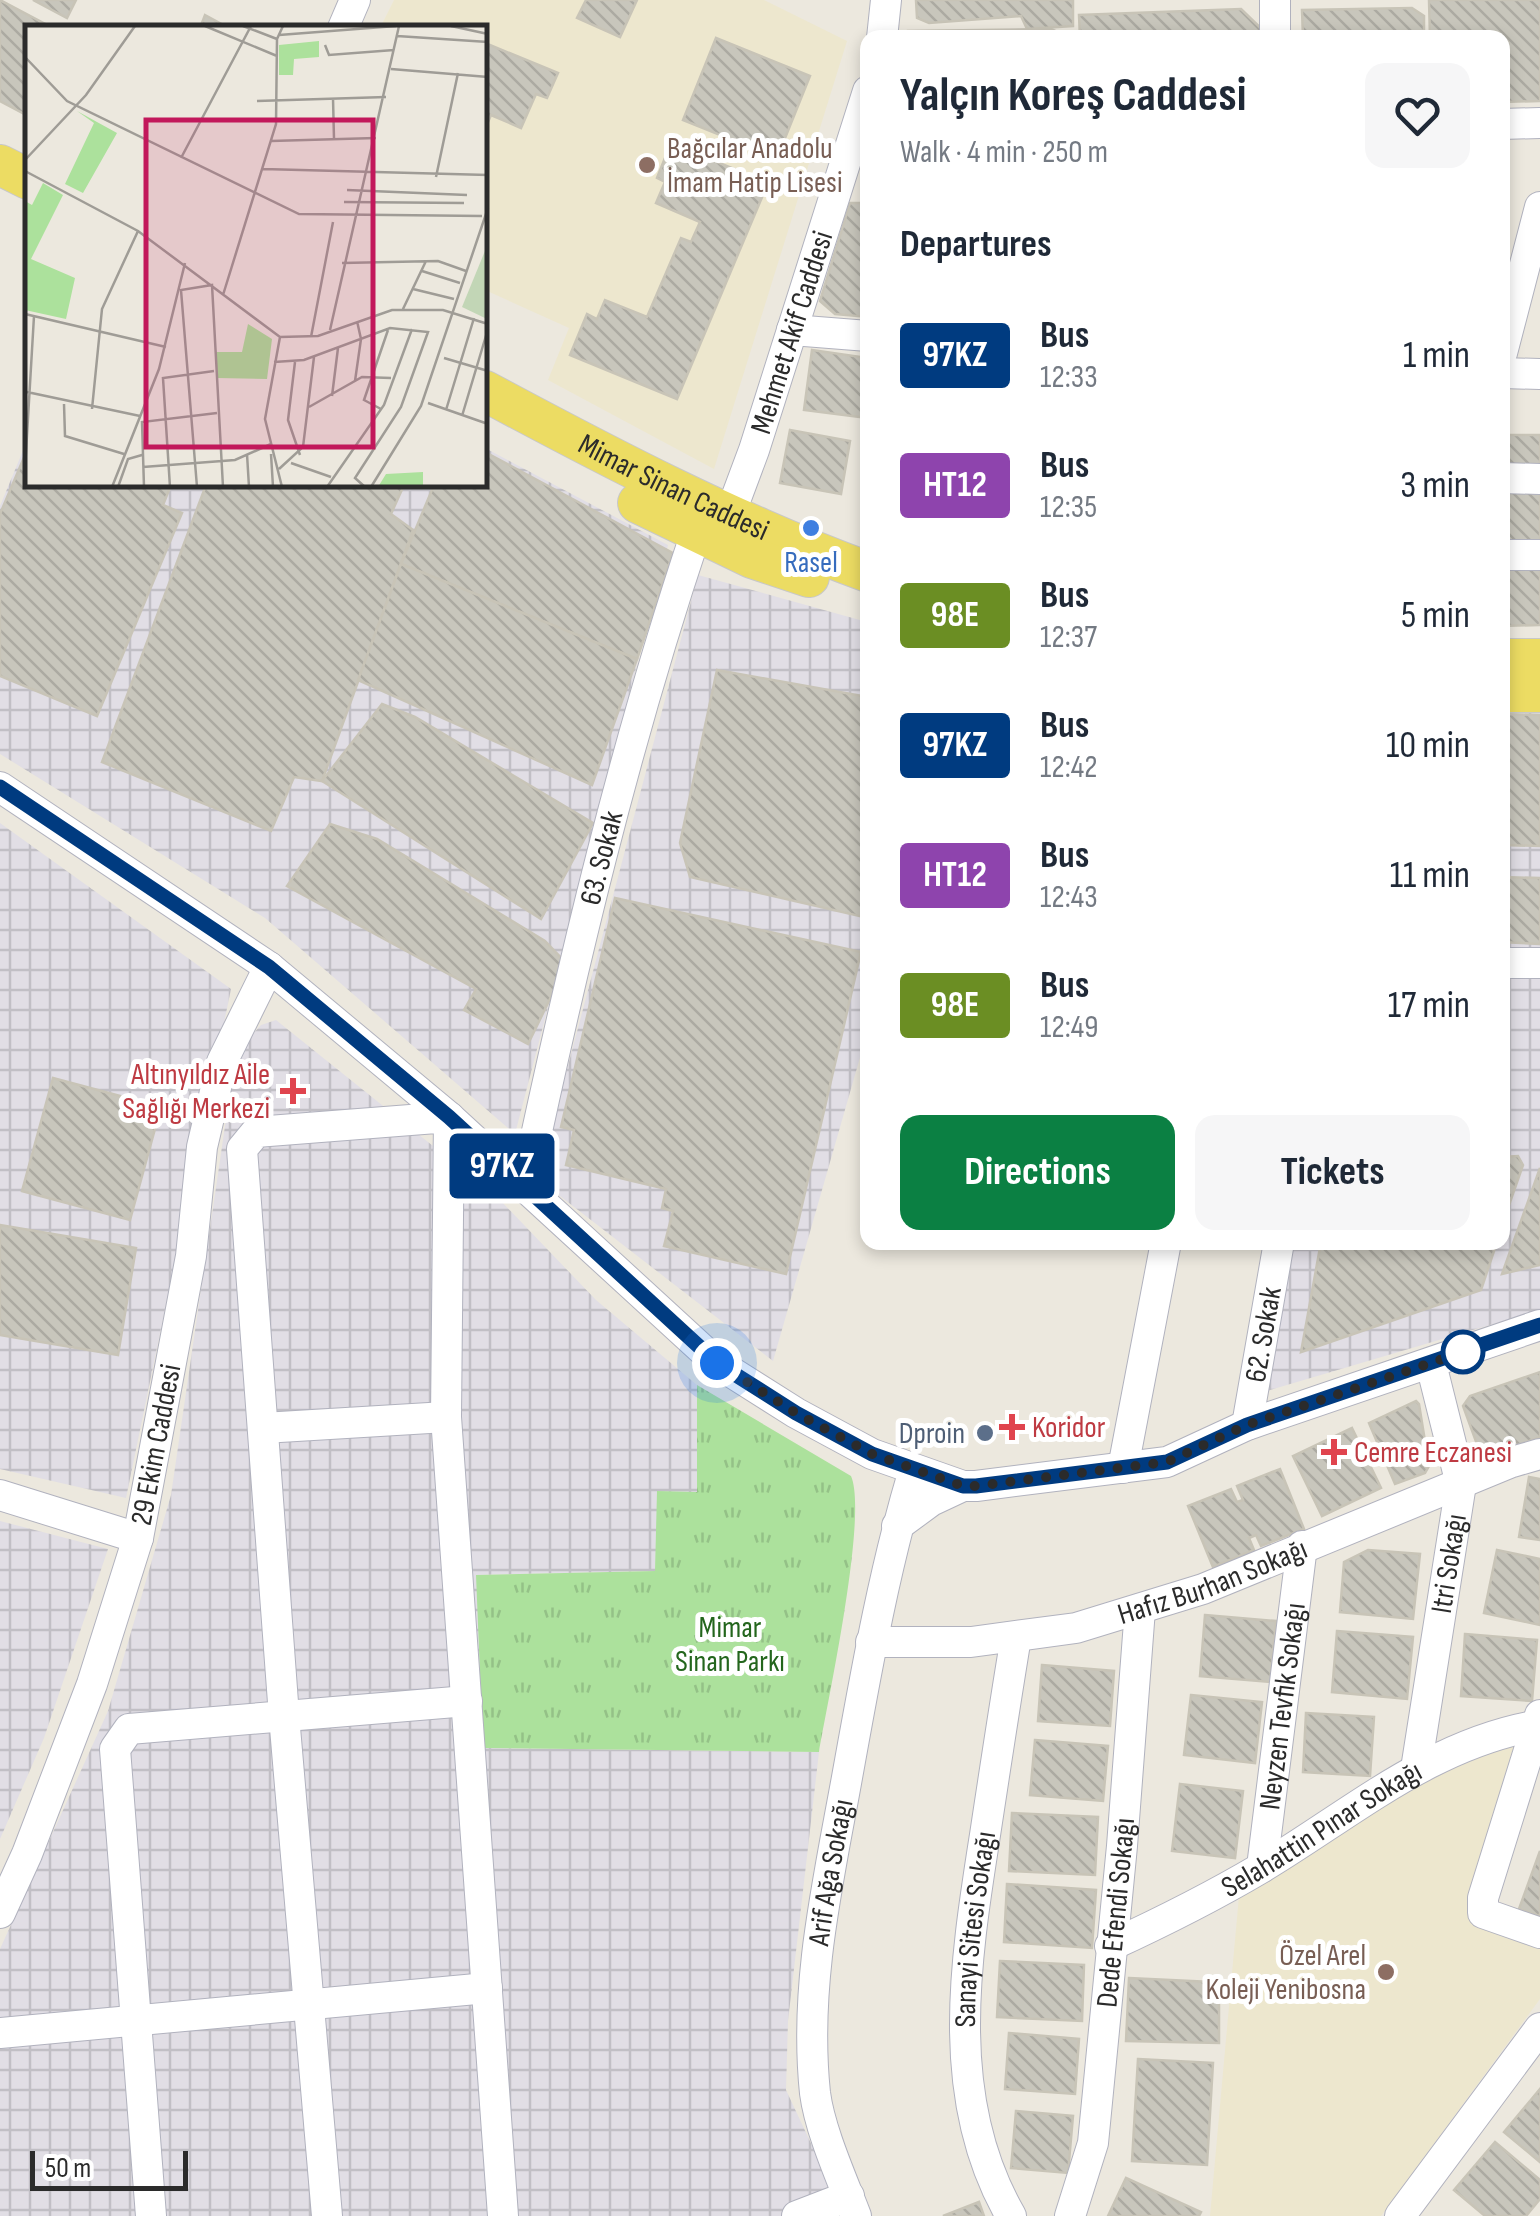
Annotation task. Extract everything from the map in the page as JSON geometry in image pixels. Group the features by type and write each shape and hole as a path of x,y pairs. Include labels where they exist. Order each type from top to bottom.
{"main road":[{"path":"0,144 25,156"},
{"path":"0,164 25,177"},
{"name":"Mimar Sinan Caddesi","path":"488,393 658,483 752,558 860,596"},
{"name":"Mimar Sinan Caddesi","path":"488,421 712,525 860,570"},
{"path":"1510,659 1540,659"},
{"path":"1510,692 1540,692"}],"street":[{"path":"344,25 355,0"},
{"path":"883,30 886,0"},
{"path":"1275,0 1275,30"},
{"path":"1510,124 1540,123"},
{"name":"Mehmet Akif Caddesi","path":"712,525 792,330 860,143"},
{"path":"1510,322 1540,207"},
{"path":"792,330 860,335"},
{"path":"1510,373 1540,374"},
{"path":"1510,478 1540,479"},
{"name":"63. Sokak","path":"526,1187 559,1028 621,776 661,638 712,525"},
{"path":"1510,555 1540,556"},
{"path":"0,788 269,967 449,1117 717,1363 796,1413 872,1454 963,1486"},
{"path":"1510,963 1540,963"},
{"name":"29 Ekim Caddesi","path":"0,1914 92,1684 138,1538 169,1382 202,1146 222,1062 269,967"},
{"path":"327,2216 284,1716 242,1149 256,1132 449,1117"},
{"path":"449,1117 446,1417 503,2216"},
{"path":"196,1209 246,1208"},
{"path":"1123,1468 1164,1250"},
{"name":"62. Sokak","path":"1247,1425 1279,1250"},
{"path":"872,1454 886,1483 897,1526 931,1501 963,1486 1167,1462 1247,1425 1540,1325"},
{"name":"Itri Sokağı","path":"1416,1769 1460,1484 1431,1364"},
{"path":"263,1428 446,1417"},
{"name":"Hafız Burhan Sokağı","path":"871,1642 972,1642 1076,1628 1203,1589 1302,1546 1540,1454"},
{"name":"Arif Ağa Sokağı","path":"852,2206 816,2098 810,2028 816,1944 871,1642 914,1470"},
{"path":"0,1495 138,1538"},
{"name":"Neyzen Tevfik Sokağı","path":"1262,1868 1302,1546"},
{"name":"Dede Efendi Sokağı","path":"1070,2216 1093,2143 1140,1608"},
{"name":"Sanayi Sitesi Sokağı","path":"1012,2216 995,2188 971,2114 963,2035 969,1933 1016,1638"},
{"path":"151,2216 115,1749 129,1729 467,1701"},
{"path":"1539,1722 1483,1898 1483,1913 1540,1933"},
{"name":"Selahattin Pınar Sokağı","path":"1110,1946 1262,1868 1416,1769 1469,1744 1539,1722"},
{"path":"0,2033 487,1988"},
{"path":"1400,2216 1540,2028"},
{"path":"813,2214 852,2206"}],"shaded area":[{"name":"Bağcılar Anadolu İmam Hatip Lisesi","path":"394,0 764,0 847,41 714,469 548,380 569,328 488,291 488,25 382,25"},
{"path":"25,446 25,488 488,488 488,450 668,545 515,1134 265,918 0,754 0,506"},
{"path":"698,575 860,620 860,1057 773,1361 538,1179"},
{"path":"1510,706 1540,706 1540,1310 1240,1399 1266,1250 1510,1250"},
{"path":"0,823 231,989 126,1498 0,1469"},
{"path":"276,1020 499,1199 596,1300 697,1385 697,1493 656,1571 477,1575 484,1748 819,1752 788,2021 786,2090 845,2216 0,2216 0,1949 108,1711 171,1495 231,1085 244,1044 261,1025"},
{"path":"0,1521 108,1549 44,1738 0,1839"},
{"name":"Özel Arel Koleji Yenibosna","path":"1522,1740 1472,1920 1540,1946 1540,1999 1381,2216 1210,2216 1239,1896 1434,1769"}],"green space":[{"name":"Mimar Sinan Parkı","path":"697,1385 851,1476 855,1497 851,1567 819,1752 483,1748 476,1575 655,1571 657,1491 697,1492"}],"building":[{"path":"0,0 47,25 25,25 25,114 0,101"},
{"path":"33,0 76,0 67,18"},
{"path":"586,0 637,0 620,37 577,18"},
{"path":"916,0 1073,0 1073,26 1027,29 1021,16 929,23 917,18"},
{"path":"1429,0 1540,0 1540,101 1510,102 1510,30 1430,30"},
{"path":"1412,8 1424,16 1424,30 1303,30 1302,10"},
{"path":"1241,9 1263,30 1080,30 1079,15"},
{"path":"205,15 223,25 201,25"},
{"path":"716,38 810,76 777,158 683,120"},
{"path":"488,44 558,73 547,98 536,94 521,128 491,115 488,122"},
{"name":"Bağcılar Anadolu İmam Hatip Lisesi","path":"671,143 768,183 677,399 570,355 587,314 597,319 605,300 647,317 681,238 691,242 700,222 656,203 665,182 657,178"},
{"path":"850,203 860,203 860,316 835,314 820,301"},
{"path":"812,350 860,357 860,417 804,410"},
{"path":"790,430 850,441 841,494 780,483"},
{"path":"1510,435 1540,435 1540,471 1512,471"},
{"path":"488,454 673,553 637,659 401,564 433,488 488,488"},
{"path":"25,455 25,488 170,488 163,505 182,513 97,716 0,676 0,514"},
{"path":"1510,485 1540,486 1540,544 1510,544"},
{"path":"205,488 403,488 391,514 413,530 322,781 294,777 271,831 102,762"},
{"path":"1510,562 1540,562 1540,625 1510,626"},
{"path":"401,564 637,659 592,785 358,680"},
{"path":"717,670 860,696 860,916 690,877 680,843"},
{"path":"382,704 415,717 593,823 541,919 322,781"},
{"path":"1510,714 1540,715 1540,846 1510,845"},
{"path":"330,824 377,839 545,941 567,964 528,1044 464,1010 476,989 287,886"},
{"path":"1510,877 1540,878 1540,944 1510,942"},
{"path":"615,898 860,952 786,1274 664,1246 673,1211 662,1208 666,1189 566,1165 574,1130 561,1127"},
{"path":"53,1078 161,1107 130,1220 22,1191"},
{"path":"1510,1156 1518,1156 1523,1165 1510,1202"},
{"path":"1540,1168 1540,1265 1502,1274"},
{"path":"0,1225 136,1248 118,1355 0,1335"},
{"path":"1320,1250 1494,1250 1481,1290 1301,1352"},
{"path":"1540,1372 1540,1437 1482,1458 1463,1406 1470,1396"},
{"path":"1416,1401 1429,1466 1425,1473 1395,1484 1369,1423"},
{"path":"1352,1428 1381,1488 1322,1516 1293,1456"},
{"path":"1280,1469 1304,1529 1261,1546 1256,1535 1249,1538 1254,1550 1213,1567 1188,1506 1231,1489 1237,1502 1243,1500 1237,1486"},
{"path":"1529,1477 1540,1479 1540,1540 1519,1537"},
{"path":"1368,1550 1420,1554 1413,1619 1340,1612 1344,1562"},
{"path":"1497,1550 1540,1559 1540,1625 1484,1613"},
{"path":"1205,1615 1276,1621 1270,1682 1200,1676"},
{"path":"1337,1631 1413,1637 1407,1699 1332,1692"},
{"path":"1465,1634 1537,1640 1532,1701 1461,1696"},
{"path":"1042,1665 1114,1671 1110,1726 1038,1721"},
{"path":"1191,1695 1262,1702 1255,1763 1184,1755"},
{"path":"1306,1713 1374,1717 1370,1776 1303,1772"},
{"path":"1035,1740 1108,1746 1103,1801 1030,1795"},
{"path":"1180,1784 1243,1791 1235,1858 1172,1851"},
{"path":"1012,1813 1098,1817 1095,1875 1009,1871"},
{"path":"1540,1851 1540,1916 1519,1909"},
{"path":"1007,1884 1096,1890 1092,1948 1004,1942"},
{"path":"1000,1961 1084,1965 1082,2021 997,2017"},
{"path":"1129,1978 1212,1982 1219,1989 1219,2043 1126,2041"},
{"path":"1009,2033 1079,2039 1075,2094 1005,2089"},
{"path":"1138,2059 1213,2063 1207,2165 1132,2161"},
{"path":"1540,2089 1540,2162 1504,2132"},
{"path":"1016,2111 1073,2116 1068,2173 1011,2168"},
{"path":"1495,2142 1540,2180 1540,2199 1526,2216 1485,2216 1454,2190"},
{"path":"1126,2178 1201,2212 1199,2216 1108,2216"},
{"path":"979,2202 984,2216 943,2216"}],"bus line":[{"name":"97KZ","path":"0,787 269,967 449,1117 717,1363 796,1413 872,1454 914,1470 963,1486 976,1486 1167,1462 1247,1425 1540,1325"}],"place":[{"name":"Bağcılar Anadolu İmam Hatip Lisesi","path":"647,165"},
{"name":"Rasel","path":"811,528"},
{"name":"Altınyıldız Aile Sağlığı Merkezi","path":"293,1091"},
{"name":"Koridor","path":"1012,1427"},
{"name":"Dproin","path":"985,1433"},
{"name":"Cemre Eczanesi","path":"1334,1452"},
{"name":"Özel Arel Koleji Yenibosna","path":"1386,1972"}],"route":[{"path":"717,1363 796,1413 872,1454 963,1486 976,1486 1167,1462 1247,1425 1463,1352"}]}
